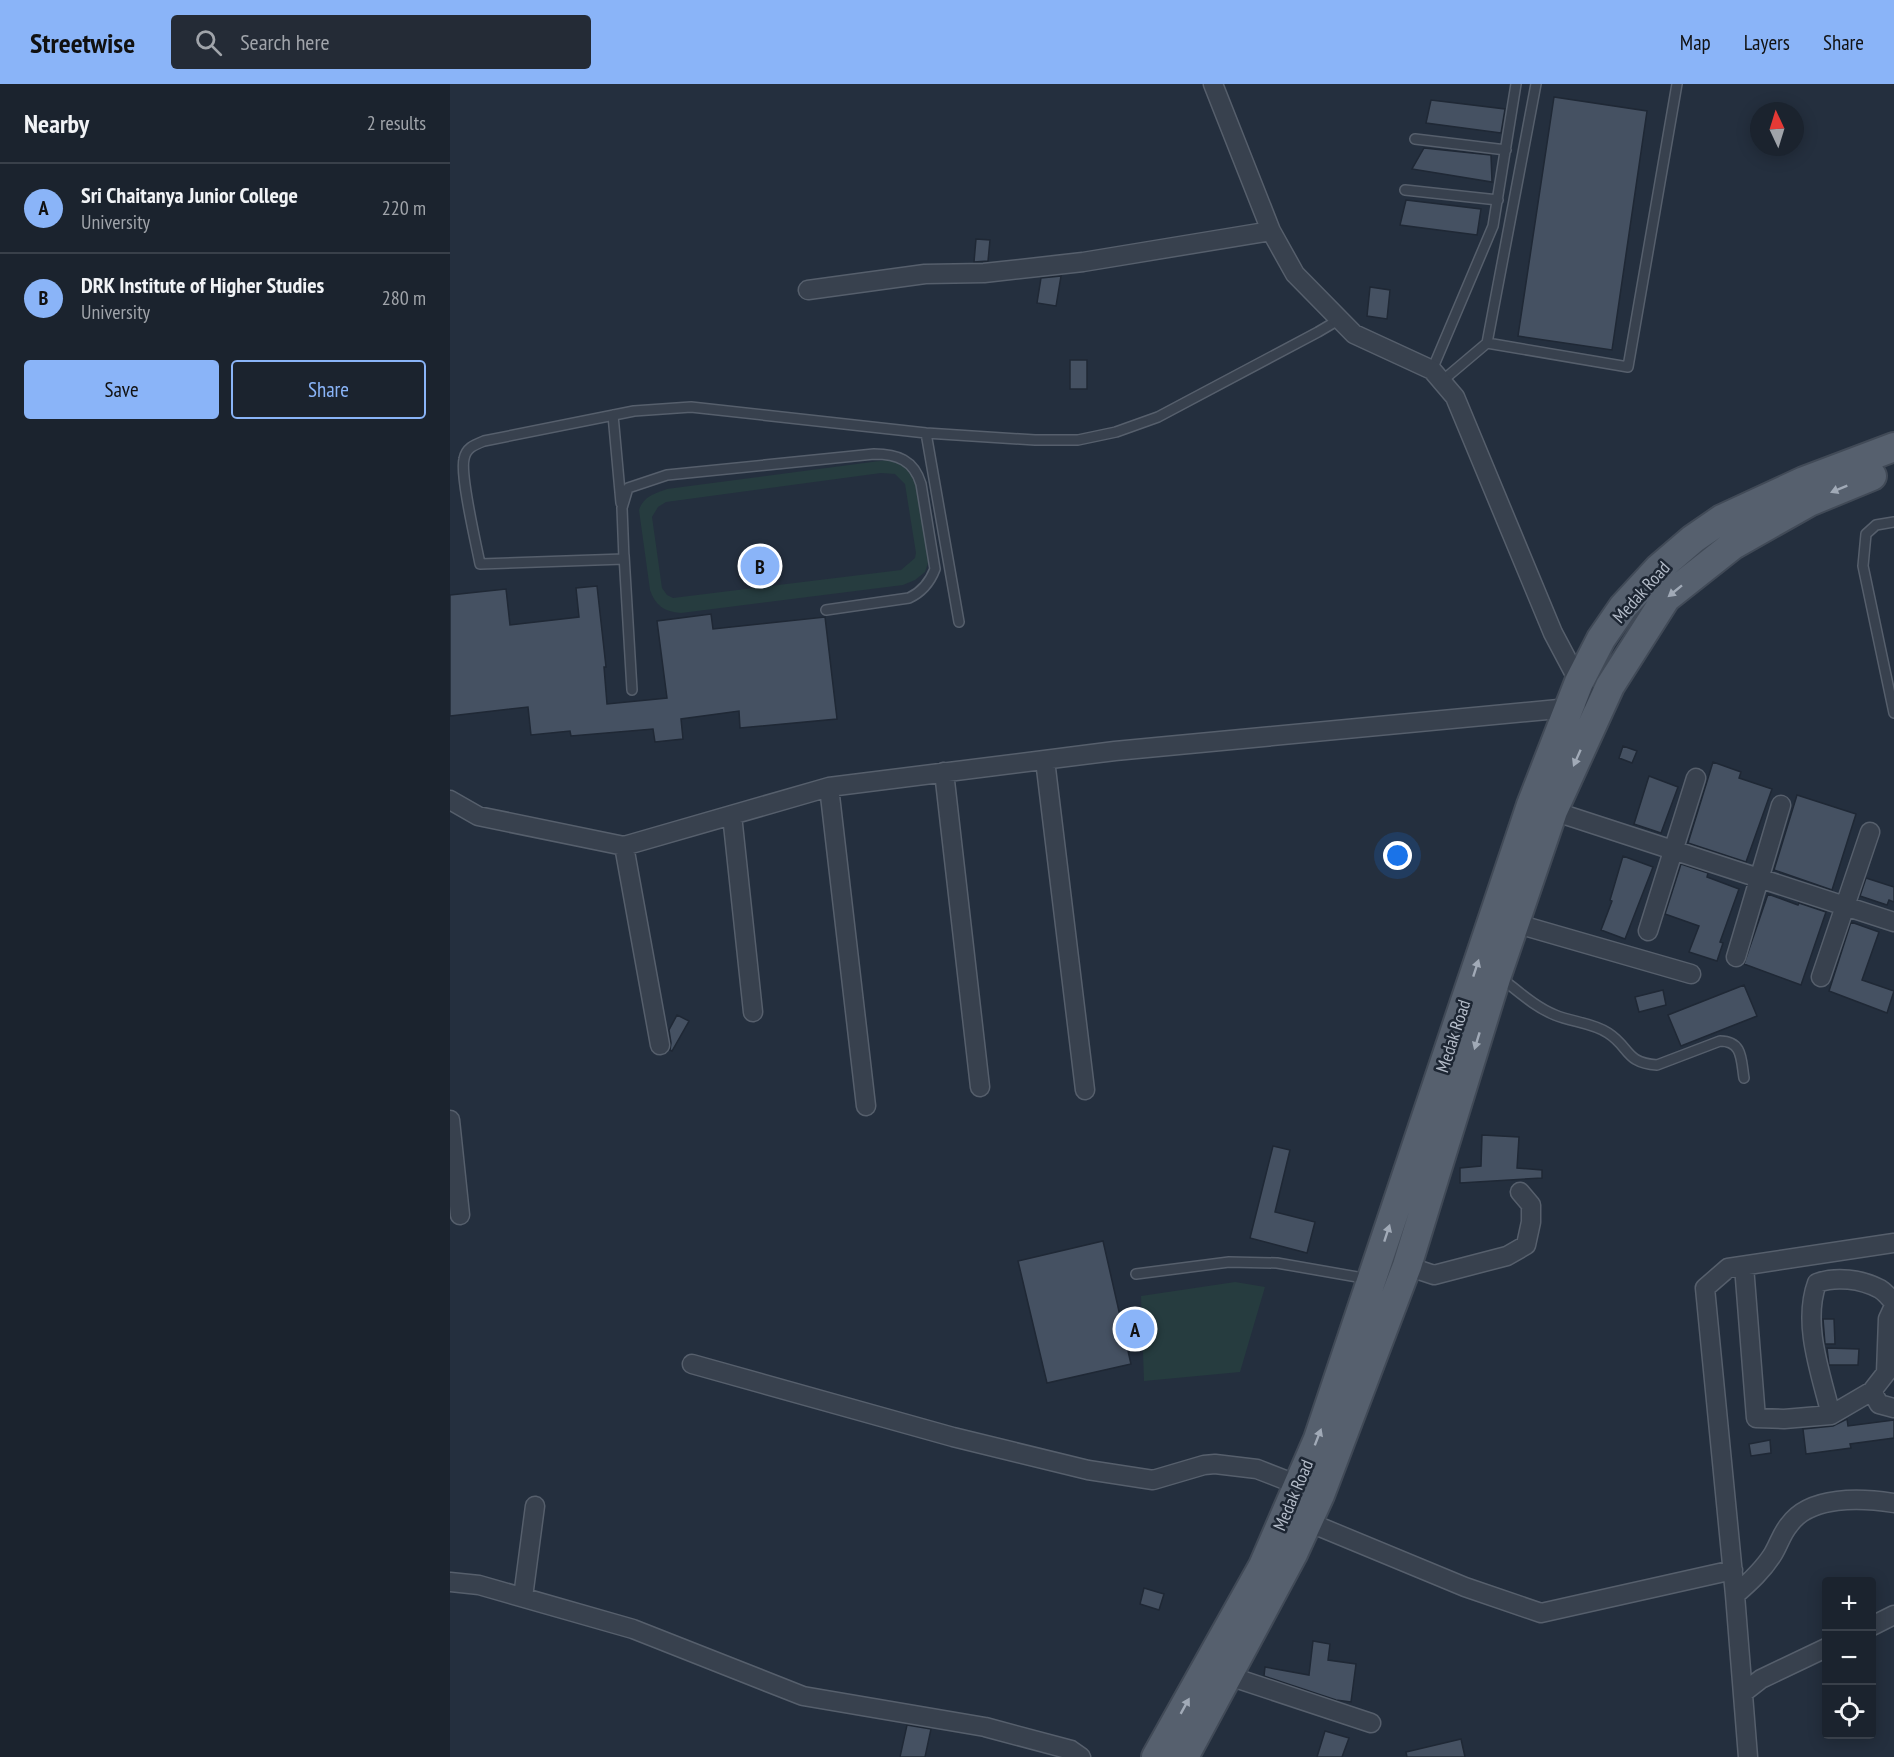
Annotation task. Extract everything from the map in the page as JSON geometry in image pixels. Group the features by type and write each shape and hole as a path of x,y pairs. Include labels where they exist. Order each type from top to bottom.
{"main road":[{"name":"Medak Road","path":"1156,1757 1263,1566 1318,1439 1531,805 1579,682 1601,639 1623,608 1658,569 1693,539 1722,519 1804,480 1894,447"},
{"name":"Medak Road","path":"1184,1757 1308,1522 1407,1266 1497,975 1553,811 1610,686 1666,598 1734,545 1809,501 1894,467"}],"street":[{"path":"1213,84 1271,231 1295,274 1354,334 1437,375 1455,397 1552,633 1579,682 1598,710"},
{"path":"808,290 925,274 984,273 1083,262 1271,231"},
{"path":"450,800 478,816 624,846 829,787 1115,751 1569,708"},
{"path":"1045,759 1086,1090"},
{"path":"944,772 980,1087"},
{"path":"1648,931 1696,778"},
{"path":"829,787 866,1106"},
{"path":"1736,957 1781,805"},
{"path":"1553,811 1894,922"},
{"path":"732,815 753,1012"},
{"path":"1821,977 1870,832"},
{"path":"624,846 660,1045"},
{"path":"1514,923 1691,974"},
{"path":"450,1120 460,1215"},
{"path":"1407,1266 1434,1275 1507,1256 1526,1245 1532,1205 1520,1191"},
{"path":"1748,1757 1733,1570 1705,1288 1728,1268 1894,1243"},
{"path":"1744,1266 1756,1418 1784,1419 1831,1415 1872,1391 1886,1373 1888,1319 1894,1304 1881,1289 1848,1279 1827,1279 1816,1283 1811,1298 1814,1340 1831,1415"},
{"path":"693,1364 953,1437 1088,1470 1153,1480 1215,1464 1257,1469 1298,1485"},
{"path":"1872,1391 1878,1404 1894,1408"},
{"path":"1735,1595 1761,1572 1789,1524 1800,1513 1814,1506 1832,1502 1867,1500 1894,1503"},
{"path":"523,1597 535,1506"},
{"path":"1308,1522 1465,1587 1540,1613 1733,1570"},
{"path":"450,1582 479,1585 633,1629 803,1696 985,1727 1071,1750 1082,1757"},
{"path":"1876,1624 1894,1615"},
{"path":"1743,1693 1761,1679 1822,1650"},
{"path":"1228,1676 1371,1723"}],"lane":[{"path":"1437,375 1493,226 1516,84"},
{"path":"1487,343 1536,84"},
{"path":"1437,375 1487,343 1628,367 1677,84"},
{"path":"1415,139 1506,150"},
{"path":"1405,190 1498,200"},
{"path":"624,555 624,559 480,564 464,476 464,459 471,446 484,441 634,411 691,406 926,433 1078,441 1116,432 1158,417 1340,319"},
{"path":"613,415 622,508 632,690"},
{"path":"926,433 959,622"},
{"path":"622,508 627,488 667,475 874,454 892,454 910,463 918,473 921,484 935,569 930,580 918,594 909,598 826,610"},
{"path":"1894,522 1876,525 1866,534 1863,566 1894,713"},
{"path":"1497,975 1555,1015 1609,1033 1638,1062 1657,1065 1720,1041 1729,1041 1736,1045 1740,1053 1744,1078"},
{"path":"1136,1274 1229,1262 1277,1263 1372,1279"}],"green space":[{"path":"887,460 906,465 916,482 930,557 925,572 915,580 903,585 681,613 670,611 658,604 650,590 639,510 647,499 667,489","holes":["881,473 895,474 905,484 916,553 915,558 901,570 673,598 667,595 662,588 652,517 658,507 666,502"]},
{"path":"1235,1282 1265,1287 1240,1372 1144,1381 1141,1296"}],"building":[{"path":"1554,97 1647,111 1612,350 1518,336"},
{"path":"1431,100 1505,109 1501,133 1426,123"},
{"path":"1424,148 1491,155 1492,182 1412,169"},
{"path":"1406,200 1481,209 1477,235 1400,225"},
{"path":"976,239 990,240 988,261 974,262"},
{"path":"1061,276 1056,306 1037,303 1041,278"},
{"path":"1370,287 1390,290 1387,319 1367,316"},
{"path":"1070,360 1087,360 1087,389 1070,389"},
{"path":"597,586 606,667 604,667 607,704 667,698 657,621 711,614 713,629 825,617 837,719 740,728 739,711 681,719 683,739 655,742 653,729 571,736 570,731 531,735 528,707 450,716 450,595 506,589 510,625 579,617 576,588"},
{"path":"1623,746 1637,751 1632,763 1619,758"},
{"path":"1713,762 1741,772 1739,778 1772,789 1746,862 1688,843"},
{"path":"1649,776 1678,787 1661,833 1634,824"},
{"path":"1797,795 1856,814 1832,890 1774,870"},
{"path":"1623,856 1653,867 1625,939 1601,930 1612,901 1610,900"},
{"path":"1681,864 1708,873 1707,877 1739,889 1720,942 1723,943 1717,961 1689,952 1699,926 1665,914"},
{"path":"1866,878 1894,887 1894,902 1889,900 1887,905 1860,896"},
{"path":"1768,894 1826,912 1801,985 1744,964"},
{"path":"1851,922 1879,932 1862,980 1894,991 1887,1013 1829,991"},
{"path":"1744,985 1757,1016 1681,1046 1668,1015"},
{"path":"1663,990 1666,1005 1639,1012 1635,997"},
{"path":"677,1015 689,1021 672,1051 670,1050 669,1030"},
{"path":"1482,1135 1519,1137 1517,1168 1542,1170 1542,1178 1460,1183 1460,1168 1481,1166"},
{"path":"1273,1146 1290,1150 1275,1212 1315,1222 1307,1253 1250,1238"},
{"path":"1103,1241 1131,1364 1047,1383 1018,1261"},
{"path":"1823,1319 1834,1319 1835,1344 1825,1344"},
{"path":"1827,1348 1859,1349 1858,1365 1829,1365"},
{"path":"1847,1419 1848,1426 1894,1420 1894,1438 1850,1444 1851,1448 1806,1454 1803,1429 1833,1426"},
{"path":"1770,1440 1771,1453 1751,1456 1749,1444"},
{"path":"1144,1588 1164,1594 1159,1610 1140,1604"},
{"path":"1313,1641 1330,1644 1328,1660 1356,1664 1351,1702 1336,1700 1264,1676 1265,1667 1309,1675"},
{"path":"907,1725 931,1729 925,1757 900,1757"},
{"path":"1325,1731 1349,1738 1342,1757 1317,1757"},
{"path":"1461,1739 1465,1757 1407,1757 1406,1752"}],"place":[{"name":"DRK Institute of Higher Studies","path":"760,566"},
{"name":"Sri Chaitanya Junior College","path":"1135,1329"}]}
